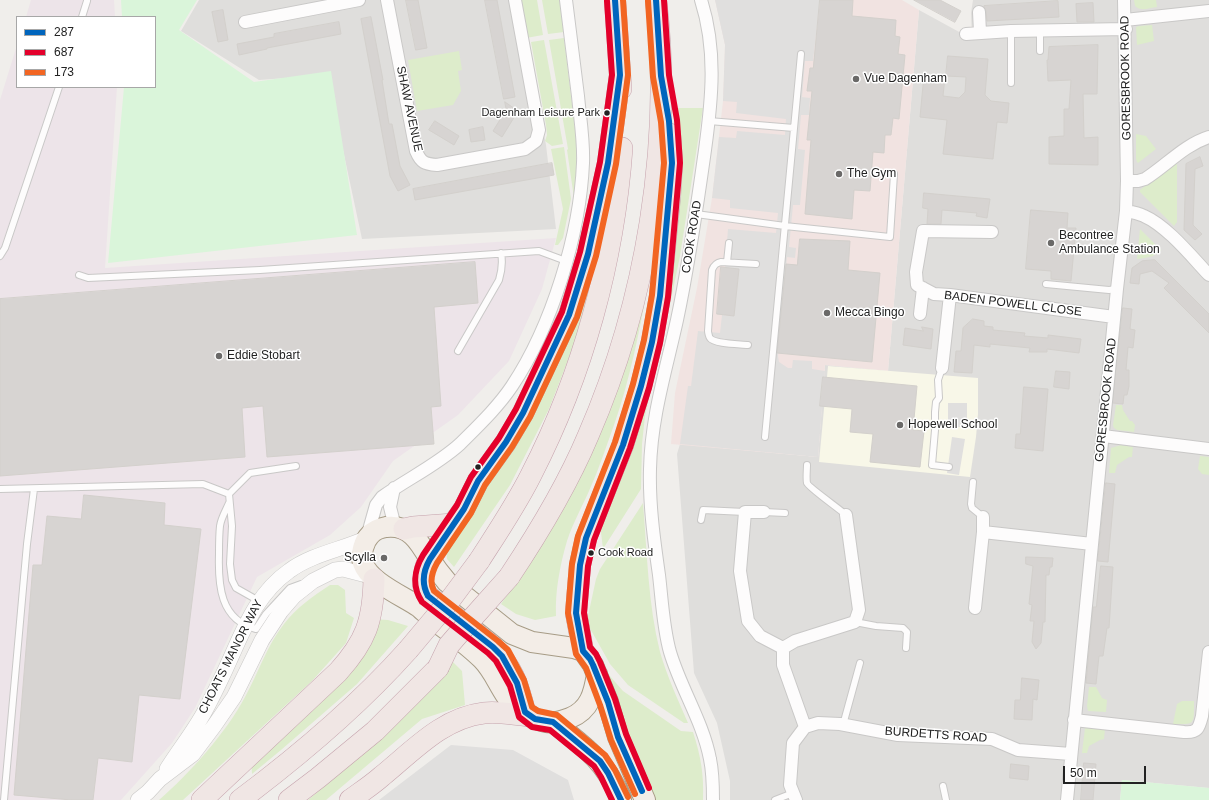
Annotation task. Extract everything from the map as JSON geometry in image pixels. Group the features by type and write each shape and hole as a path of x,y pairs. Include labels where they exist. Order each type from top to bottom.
{"highway":[{"path":"240,800 280,770 353,706 408,650 450,600 479,561 531,476 554,427 583,351 603,278 614,221 624,127 615,0"},
{"path":"289,800 375,731 438,668 449,645 509,577 537,536 588,437 619,355 638,283 650,227 657,168 661,76 656,0"},
{"path":"350,800 381,777 436,731 450,723 486,713 527,714 517,683 502,656 434,602 424,589 424,574 430,559 464,509 478,481 506,442 523,413 569,315 588,254 606,171 620,75"},
{"path":"583,651 576,613 580,565 586,538 623,445 641,386 652,342 660,296 672,163 669,120 661,76"},
{"path":"400,528 453,524"},
{"path":"202,800 338,672 349,659 359,645 369,622 373,604 372,577"}],"main road":[{"path":"597,674 590,702 585,709 576,716 553,722 535,720 512,703 490,669 473,651 418,607 372,577 362,563 362,552 367,538 378,529 400,528 416,537 447,582 512,634 532,642 583,651 590,659 597,674 608,702 618,737 645,799"},
{"path":"553,722 600,761 608,773 621,800"}],"street":[{"path":"246,22 359,0"},
{"name":"SHAW AVENUE","path":"387,0 416,150 419,158 426,164 437,165 525,149 536,141 539,130 515,0"},
{"path":"367,538 376,505 382,497 438,461 458,446 484,420 512,386 543,329 566,261 575,228 583,162 581,126 566,0"},
{"name":"COOK ROAD","path":"701,0 705,11 713,72 709,121 684,286 657,402 652,436 650,496 664,622 670,650 680,683 705,740 711,760 713,800"},
{"name":"GORESBROOK ROAD","path":"1067,800 1114,317 1126,211 1127,181 1124,0"},
{"path":"966,34 1125,24 1209,11"},
{"path":"979,12 980,32"},
{"path":"1127,181 1138,181 1145,179 1178,153 1209,137"},
{"path":"1126,211 1138,213 1156,223 1174,238 1209,275"},
{"path":"920,314 923,288 918,285 916,272 923,231 992,232"},
{"name":"BADEN POWELL CLOSE","path":"923,288 934,294 1114,317"},
{"path":"942,368 950,295"},
{"path":"1103,436 1209,449"},
{"path":"394,488 390,507 400,528"},
{"path":"764,512 745,512 740,571 748,621 760,636 782,648"},
{"path":"782,648 795,642 855,622 859,610 846,515"},
{"path":"976,608 983,517"},
{"path":"983,532 1092,544"},
{"name":"CHOATS MANOR WAY","path":"160,779 206,710 245,626 268,588 305,561 367,538"},
{"name":"CHOATS MANOR WAY","path":"138,800 160,779 193,754 206,737 234,697 262,640 281,611 294,596 313,581 335,570 343,569 372,577"},
{"path":"782,648 783,665 805,727 792,743 790,785 794,796"},
{"path":"1074,720 1184,732 1197,730 1202,716 1209,652"},
{"name":"BURDETTS ROAD","path":"805,727 818,723 843,725 898,735 992,739 1018,750 1071,754"}],"lane":[{"path":"82,16 87,1"},
{"path":"1040,30 1040,51"},
{"path":"1011,31 1012,83"},
{"path":"765,437 801,54"},
{"path":"0,256 59,88"},
{"path":"709,121 794,128"},
{"path":"696,214 890,238 894,174"},
{"path":"727,262 729,243"},
{"path":"79,275 88,278 260,270 538,251 566,261"},
{"path":"458,351 499,280 502,270 501,253"},
{"path":"748,345 720,342 709,337 708,331 712,270 713,266 717,263 727,262 756,264"},
{"path":"1046,284 1109,290 1117,289"},
{"path":"942,368 938,380 939,398 935,407 932,465 949,467"},
{"path":"807,464 807,484 846,515"},
{"path":"259,601 236,588 232,580 230,564 232,526 229,494 250,473 296,466"},
{"path":"973,482 972,508 983,517"},
{"path":"0,489 203,484 229,494"},
{"path":"4,800 27,544 34,489"},
{"path":"229,503 220,525 219,578 224,602 233,616 245,626 256,629 266,614 290,588 313,581"},
{"path":"701,520 703,510 745,512"},
{"path":"764,512 785,513"},
{"path":"855,622 876,626 903,628 907,632 906,648"},
{"path":"843,725 860,663"},
{"path":"943,786 946,800"},
{"path":"775,800 794,796"}],"shaded area":[{"path":"31,0 114,0 115,16 26,16"},
{"path":"199,0 518,0 546,145 556,229 362,239 327,75 259,80 181,31"},
{"path":"715,0 902,0 919,10 888,371 825,365 818,457 671,444 675,393 697,288 712,198 723,101 725,45"},
{"path":"715,0 820,0 813,61 805,61 802,97 810,98 809,115 801,115 798,149 805,150 800,205 793,205 789,247 796,248 795,258 787,257 778,356 779,362 788,368 792,368 793,360 812,361 812,369 825,371 818,457 680,444 688,386 691,386 698,331 720,333 722,315 734,316 739,270 725,268 728,229 776,233 778,213 730,208 730,200 712,198 719,137 736,138 737,131 785,135 786,119 736,113 737,102 723,101 725,45"},
{"path":"973,0 1209,0 1209,788 1122,780 1120,800 730,800 730,781 717,723 694,673 677,454 680,444 818,457 825,365 888,371 919,10 972,39 971,13"},
{"name":"Eddie Stobart","path":"16,48 16,88 117,88 105,268 556,238 542,289 509,361 458,415 393,461 361,507 330,535 257,577 195,708 172,743 121,800 0,800 0,100"},
{"name":"Hopewell School","path":"828,366 978,378 978,414 970,477 819,462"},
{"path":"948,403 967,403 967,427 948,427"},
{"path":"952,437 965,439 959,475 947,473"},
{"path":"451,745 513,750 568,780 574,800 379,800"}],"green space":[{"path":"121,0 197,0 179,30 254,82 331,71 357,235 108,263 124,88 156,88 156,16 122,16"},
{"path":"519,0 537,0 543,35 526,38"},
{"path":"542,0 561,0 564,32 548,34"},
{"path":"1134,0 1156,0 1157,7 1140,9 1135,6"},
{"path":"1152,25 1154,41 1137,45 1136,27"},
{"path":"564,38 576,137 577,167 574,198 568,149 549,40"},
{"path":"544,40 563,144 552,146 545,141 547,135 546,125 531,42"},
{"path":"459,51 462,70 458,71 461,91 453,105 417,111 408,60"},
{"path":"678,108 703,108 680,256 645,416 642,444 641,489 603,549 599,516 666,258"},
{"path":"1136,134 1146,136 1156,149 1138,163 1136,159"},
{"path":"564,147 571,199 563,238 558,245 555,245 563,209 551,149"},
{"path":"1175,162 1177,164 1177,222 1174,226 1140,192 1140,190"},
{"path":"605,224 579,332 549,409 510,485 454,567 447,559 446,550"},
{"path":"1140,229 1161,250 1153,256 1137,259"},
{"path":"648,286 634,356 620,408 596,474 567,541 558,578 556,616 535,620 516,614 501,604 544,538"},
{"path":"1116,405 1122,405 1123,410 1130,421 1132,421 1135,425 1134,432 1117,430 1114,428 1113,425"},
{"path":"1121,445 1133,447 1132,457 1129,457 1117,465 1115,473 1109,473 1111,448"},
{"path":"1200,456 1209,457 1209,475 1202,474 1198,469"},
{"path":"643,503 648,578 656,634 666,670 688,723 684,723 628,685 610,664 588,625 588,616 596,579 600,569"},
{"path":"330,585 338,585 345,590 346,613 354,618 346,643 312,681 183,800 159,800 171,790 206,752 228,725 250,688 268,650 284,624 305,603"},
{"path":"372,619 388,620 408,626 357,684 252,774 251,757"},
{"path":"453,662 462,671 465,705 422,719 326,800 308,800 353,762 422,697"},
{"path":"602,667 623,691 681,731 693,732 701,766 703,800 650,800"},
{"path":"1089,687 1096,687 1102,698 1107,700 1106,712 1088,711 1087,706"},
{"path":"1182,701 1194,701 1194,715 1192,722 1186,724 1173,724 1177,704"},
{"path":"1085,728 1105,729 1104,739 1089,746 1087,753 1082,753"},
{"path":"1122,780 1209,788 1209,800 1120,800"}],"building":[{"path":"406,0 418,0 427,48 416,50"},
{"path":"485,0 497,0 515,97 504,99"},
{"name":"Vue Dagenham","path":"820,0 853,0 852,16 896,20 895,36 900,37 898,54 905,55 899,119 893,118 891,135 885,135 884,153 873,152 870,191 854,190 852,219 805,214 811,140 807,140 812,91 807,91 810,68 813,68"},
{"path":"914,0 940,0 961,11 955,22"},
{"path":"1058,1 1059,17 987,21 984,7 984,6"},
{"path":"1093,3 1094,22 1077,22 1076,4"},
{"path":"223,10 228,40 218,42 212,12"},
{"path":"371,17 383,80 389,124 392,124 400,166 410,185 398,191 390,176 361,19"},
{"path":"339,22 341,34 267,48 239,55 237,44 274,37 274,34"},
{"path":"1098,45 1097,94 1083,94 1084,138 1098,137 1098,165 1049,164 1049,137 1064,136 1064,109 1069,109 1071,80 1048,81 1047,60 1049,47"},
{"path":"948,56 988,59 985,95 991,101 1009,103 1007,123 997,122 993,159 943,154 947,120 920,117 924,75 945,77 943,96 959,98 965,92 966,77 946,76"},
{"path":"505,102 518,111 502,137 493,131 506,110"},
{"path":"435,121 459,136 454,145 429,130"},
{"path":"483,127 485,140 471,142 469,130"},
{"path":"1200,157 1203,166 1195,169 1193,225 1202,234 1195,240 1184,230 1186,164"},
{"path":"552,163 554,175 415,200 413,189"},
{"path":"924,193 990,199 987,218 976,216 977,213 942,210 941,224 927,224 928,209 923,208"},
{"name":"Becontree Ambulance Station","path":"1031,210 1068,213 1067,228 1076,228 1071,281 1051,279 1051,271 1026,269"},
{"name":"Mecca Bingo","path":"800,239 850,241 848,270 880,273 872,362 777,353 786,264 797,265"},
{"path":"1155,260 1209,314 1209,333 1164,288 1169,283 1152,271 1140,274 1139,284 1130,283 1132,268 1142,261"},
{"name":"Eddie Stobart","path":"475,262 478,303 434,307 441,406 431,407 434,444 267,457 263,406 242,408 245,457 0,476 0,299"},
{"path":"721,267 739,269 734,316 717,314"},
{"path":"1123,308 1132,309 1130,329 1135,330 1133,348 1128,347 1126,370 1129,370 1129,386 1127,395 1124,395 1123,404 1113,403"},
{"path":"973,319 984,321 984,326 993,327 993,330 1025,333 1024,336 1048,338 1048,335 1081,339 1079,353 1047,349 1047,352 1029,352 1030,348 990,344 990,347 974,345 972,373 954,372 956,351 961,351 963,328"},
{"path":"922,327 933,329 931,349 903,345 905,328 923,331"},
{"path":"1056,371 1070,372 1069,389 1054,387"},
{"path":"823,377 917,386 913,430 924,431 920,467 870,462 873,434 850,432 852,409 820,406"},
{"path":"1024,387 1048,389 1043,451 1015,448 1016,434 1020,434"},
{"path":"1106,483 1115,484 1108,562 1098,561"},
{"path":"84,495 165,503 164,525 201,529 180,699 139,695 132,762 98,758 93,800 72,800 14,795 33,565 42,565 47,516 81,519"},
{"path":"1026,557 1053,558 1049,575 1046,575 1045,622 1043,622 1041,643 1036,649 1032,642 1034,621 1030,621 1032,605 1029,604 1033,566 1026,564"},
{"path":"1101,566 1113,567 1109,628 1107,628 1103,656 1099,656 1096,684 1086,683 1093,607 1096,607"},
{"path":"1022,678 1039,680 1037,700 1033,699 1032,720 1014,719 1015,700 1020,700"},
{"path":"1084,763 1096,764 1093,800 1081,800"},
{"path":"1011,764 1029,766 1028,780 1010,778"}],"transit line":[{"name":"287","path":"615,0 620,75 608,163 588,254 569,315 523,413 506,442 478,481 464,509 430,559 424,573 424,586 428,596 493,647 502,656 517,683 525,712 535,719 553,722 600,761 608,773 621,800"},
{"name":"173","path":"623,0 628,75 616,164 596,256 577,317 530,417 512,447 485,485 471,513 437,563 431,581 434,591 508,650 524,680 532,707 538,711 557,715 605,755 615,770 628,797"},
{"name":"287","path":"642,791 618,737 608,702 593,665 583,651 576,613 580,565 586,538 623,445 641,386 652,342 660,296 672,163 669,121 661,76 656,0"},
{"name":"687","path":"649,788 626,734 615,699 600,662 590,647 584,613 588,566 594,540 630,448 649,388 660,343 668,297 680,163 677,120 669,75 664,0"},
{"name":"687","path":"607,1 612,75 600,162 580,252 562,312 516,409 499,438 471,477 457,505 423,555 415,578 417,590 422,602 488,653 496,661 510,686 519,717 532,727 550,730 594,766 612,800"},
{"name":"173","path":"635,794 611,740 586,668 576,654 568,613 572,564 578,536 615,442 633,384 644,340 652,295 664,163 661,122 653,77 648,1"}],"place":[{"name":"Vue Dagenham","path":"856,79"},
{"name":"Dagenham Leisure Park","path":"607,113"},
{"name":"The Gym","path":"839,174"},
{"name":"Becontree Ambulance Station","path":"1051,243"},
{"name":"Mecca Bingo","path":"827,313"},
{"name":"Eddie Stobart","path":"219,356"},
{"name":"Hopewell School","path":"900,425"},
{"name":"Cook Road","path":"591,553"},
{"name":"Scylla","path":"384,558"}]}
